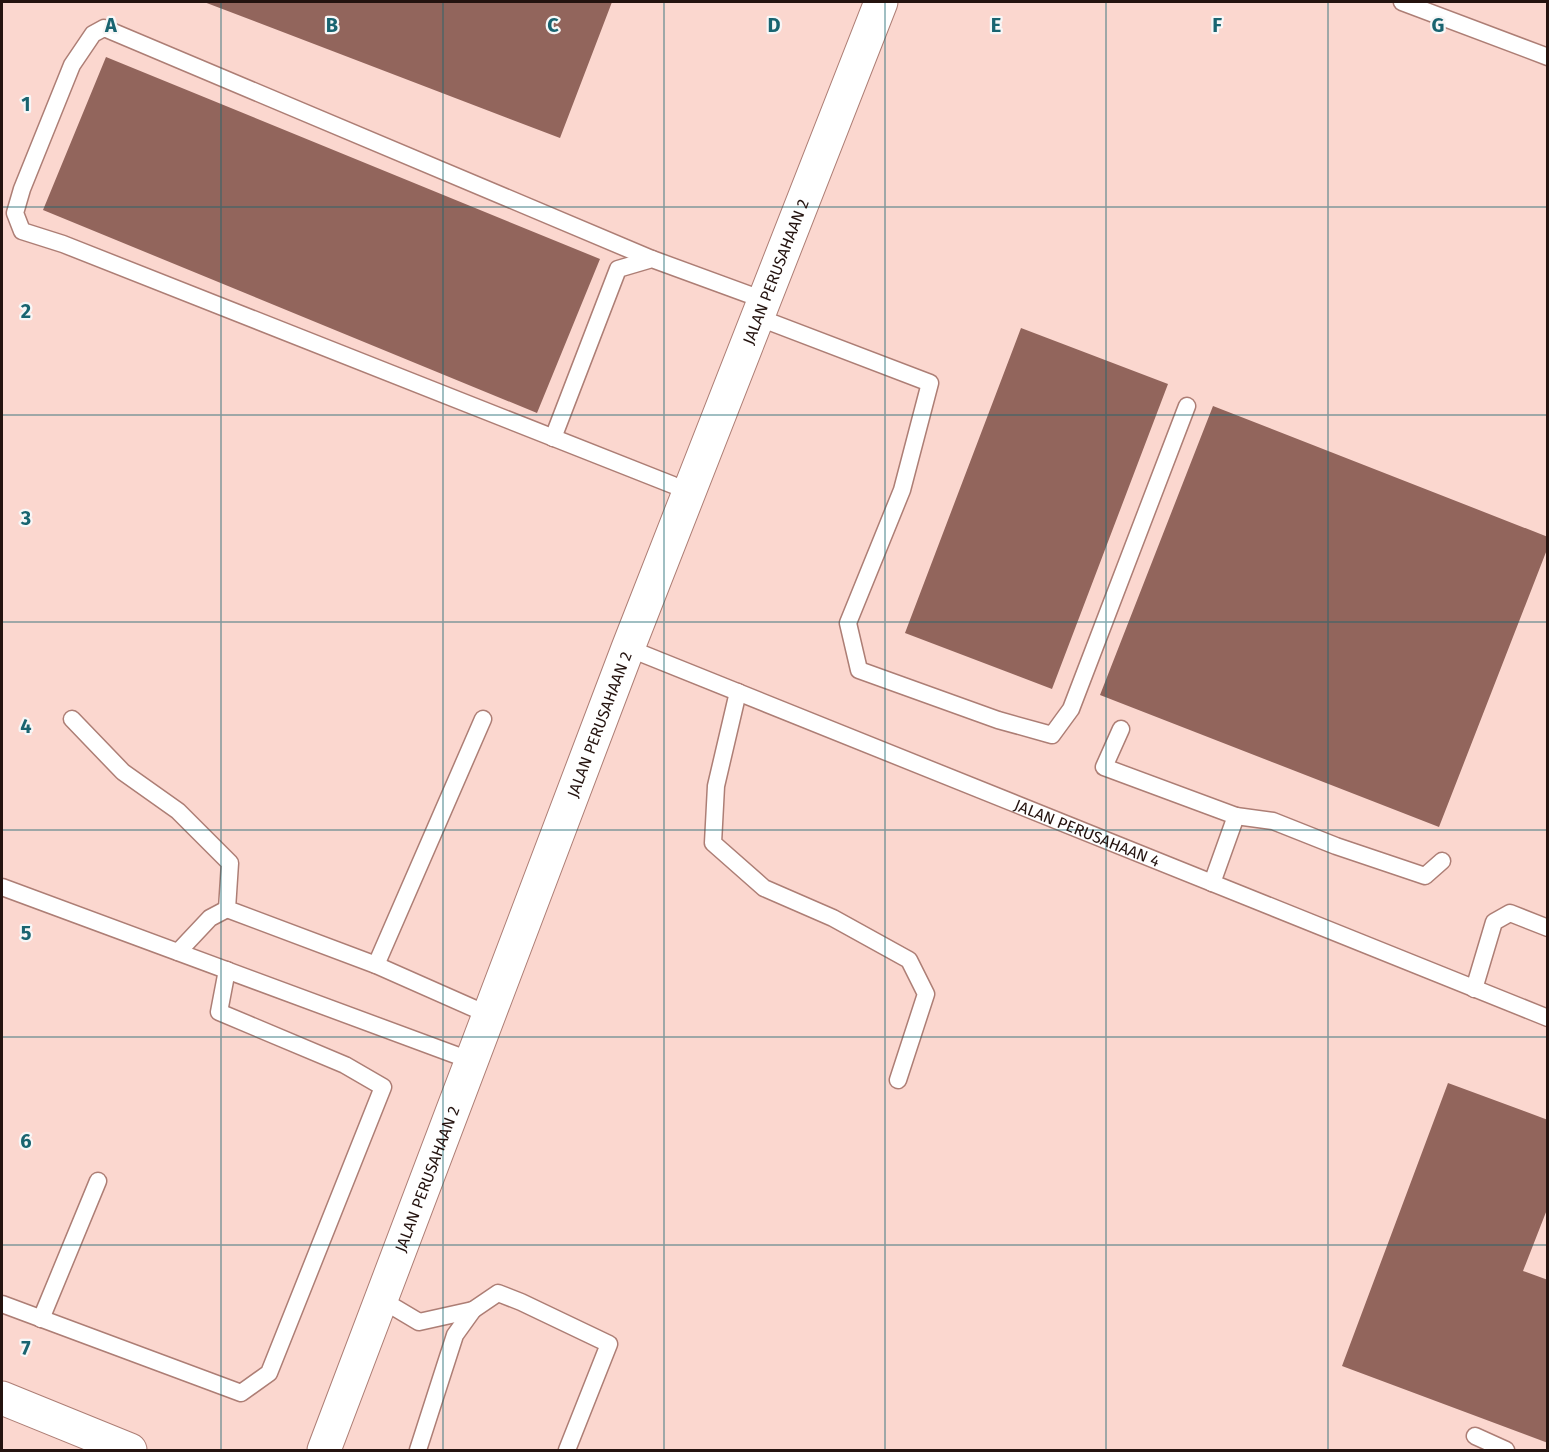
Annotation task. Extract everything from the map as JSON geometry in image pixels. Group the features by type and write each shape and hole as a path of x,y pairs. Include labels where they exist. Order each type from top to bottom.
{"street":[{"name":"JALAN PERUSAHAAN 2","path":"324,1450 628,648 881,2"},
{"path":"2,1398 130,1450"}],"lane":[{"path":"1402,2 1548,57"},
{"path":"673,485 63,244 22,231 15,213 22,189 72,65 93,34 104,28 652,260 930,383 902,490 848,623 859,670 998,720 1052,735 1071,709 1187,406"},
{"path":"553,438 618,269 652,260"},
{"name":"JALAN PERUSAHAAN 4","path":"628,648 1548,1018"},
{"path":"738,692 716,786 713,843 764,888 833,918 909,960 926,994 898,1080"},
{"path":"72,719 123,772 178,812 230,863 227,909"},
{"path":"376,965 483,719"},
{"path":"1121,729 1104,766 1236,816 1273,821 1336,846 1425,876 1442,861"},
{"path":"1212,883 1236,816"},
{"path":"2,890 472,1060"},
{"path":"178,952 210,918 227,909 376,965 489,1015"},
{"path":"1474,989 1494,922 1510,913 1548,928"},
{"path":"2,1304 241,1393 269,1373 383,1087 345,1065 219,1012 227,970"},
{"path":"41,1319 98,1181"},
{"path":"418,1450 455,1335 473,1310 498,1293 609,1344 567,1450"},
{"path":"382,1300 419,1322 473,1310"},
{"path":"1475,1436 1506,1450"}],"shaded area":[{"path":"2,2 1547,2 1547,1450 2,1450"}],"building":[{"path":"204,2 612,2 560,138"},
{"path":"106,57 600,259 537,413 43,210"},
{"path":"1021,328 1168,384 1052,689 905,633"},
{"path":"1213,406 1548,537 1548,547 1439,827 1100,695"},
{"path":"1448,1083 1548,1120 1548,1207 1523,1271 1548,1280 1548,1443 1342,1366"}]}
